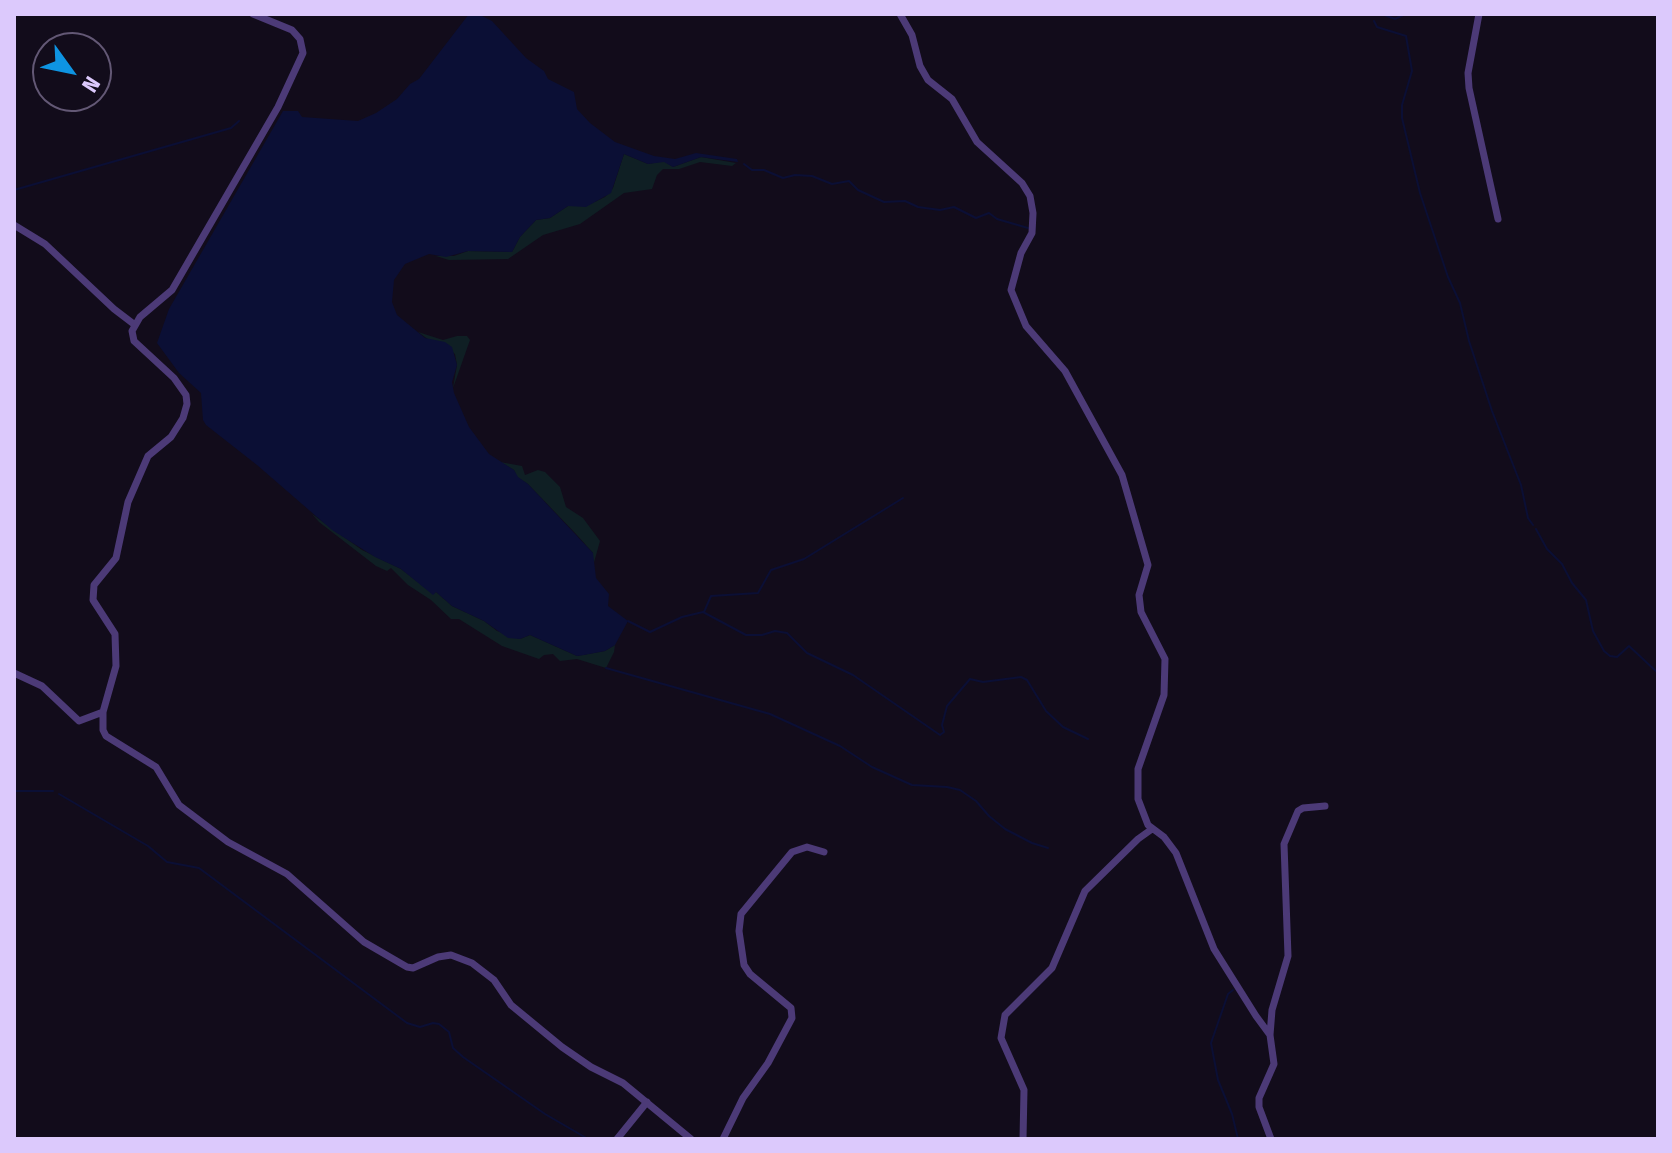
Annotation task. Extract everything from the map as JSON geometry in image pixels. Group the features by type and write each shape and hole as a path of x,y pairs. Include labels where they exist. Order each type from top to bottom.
{"street":[{"path":"253,14 292,30 300,39 303,53 278,107 172,290 135,325 134,341 174,378 186,395 187,404 183,418 171,437 148,456 128,502 116,558 94,585 93,600 115,634 116,666 103,712 103,730 106,736 156,767 179,805 228,842 287,874 364,942 407,967 413,968 451,955 472,963 494,980 511,1005 562,1047 591,1067 623,1083 691,1139"},
{"path":"900,14 912,35 920,66 928,80 952,99 977,142 1022,183 1030,196 1033,227 1011,283 1014,300 1026,326 1065,371 1089,419 1118,466 1136,517 1148,565 1139,595 1141,612 1162,651 1166,667 1164,695 1136,779 1142,812 1152,829 1164,837 1176,853 1214,949 1270,1035"},
{"path":"1479,14 1468,73 1469,88 1498,219"},
{"path":"14,225 52,250 135,325"},
{"path":"14,673 42,686 79,721 103,712"},
{"path":"1271,1139 1259,1107 1259,1098 1274,1064 1270,1035 1274,997 1288,956 1284,844 1298,811 1325,806"},
{"path":"1023,1139 1024,1090 1004,1045 1002,1022 1009,1009 1052,968 1085,891 1152,829"},
{"path":"723,1139 743,1098 768,1063 792,1018 791,1008 750,974 744,965 739,931 741,914 792,852 807,847 824,852"},
{"path":"617,1139 647,1102"}],"shaded area":[{"path":"469,14 478,14 492,21 526,58 544,71 548,79 574,92 577,109 615,142 654,156 675,159 696,153 737,159 738,162 701,157 673,167 664,162 648,164 624,154 611,193 586,207 568,206 550,218 536,220 520,237 512,252 468,251 446,257 429,254 405,264 394,280 392,302 397,315 425,338 445,342 452,347 457,365 452,382 454,393 469,427 489,454 514,470 593,553 596,578 609,594 608,606 628,621 615,645 605,651 577,656 530,635 520,639 508,638 484,621 452,606 436,592 433,595 401,569 332,530 206,425 201,393 179,373 157,343 169,309 283,111 298,111 302,117 358,121 376,113 419,79"},
{"path":"624,154 648,164 664,161 673,167 701,157 736,163 732,166 700,162 679,169 663,169 652,189 624,193 580,224 543,235 508,259 449,260 436,256 454,256 468,251 512,252 520,237 536,220 550,218 568,206 586,206 605,197 613,188"},
{"path":"418,332 443,340 467,336 470,340 453,388 457,365 455,354"},
{"path":"500,462 522,466 525,475 538,470 545,472 560,487 566,507 583,518 600,541 593,566 593,553 577,535 528,484 517,477 514,470"},
{"path":"312,514 362,550 401,569 433,594 436,592 452,606 484,621 497,631 520,639 530,635 577,656 605,651 615,645 614,652 606,668 577,659 560,661 553,654 539,659 502,646 459,619 451,619 391,568 387,571 376,566"}],"waterway":[{"path":"1382,14 1395,19 1405,14"},
{"path":"1374,21 1377,27 1406,36 1412,71 1402,105 1402,118 1420,193 1460,303 1492,411 1521,485 1528,518 1533,525"},
{"path":"14,190 231,128 239,121"},
{"path":"744,164 752,170 764,170 783,178 812,176 832,184 849,181 858,190 884,202 905,201 918,207 940,210 954,207 976,218 989,213 997,219 1028,228"},
{"path":"704,612 711,596 758,593 771,570 804,559 903,498"},
{"path":"1536,529 1547,549 1562,564 1586,600 1593,631 1604,651 1617,657 1629,646 1658,673"},
{"path":"628,621 650,632 682,617 703,612 746,635 775,631 787,633 807,653 853,675 940,735 944,732 942,725 947,706 970,679 983,682 1021,677 1027,680 1046,711 1063,727 1088,739"},
{"path":"606,668 770,714 840,746 872,767 912,785 960,790 1005,829 1048,848"},
{"path":"14,791 53,791"},
{"path":"59,794 148,846 167,862 199,868 407,1023 420,1027 439,1024 449,1032 453,1048 463,1057 545,1114 588,1139"},
{"path":"1233,990 1228,994 1211,1043 1218,1080 1238,1139"}]}
